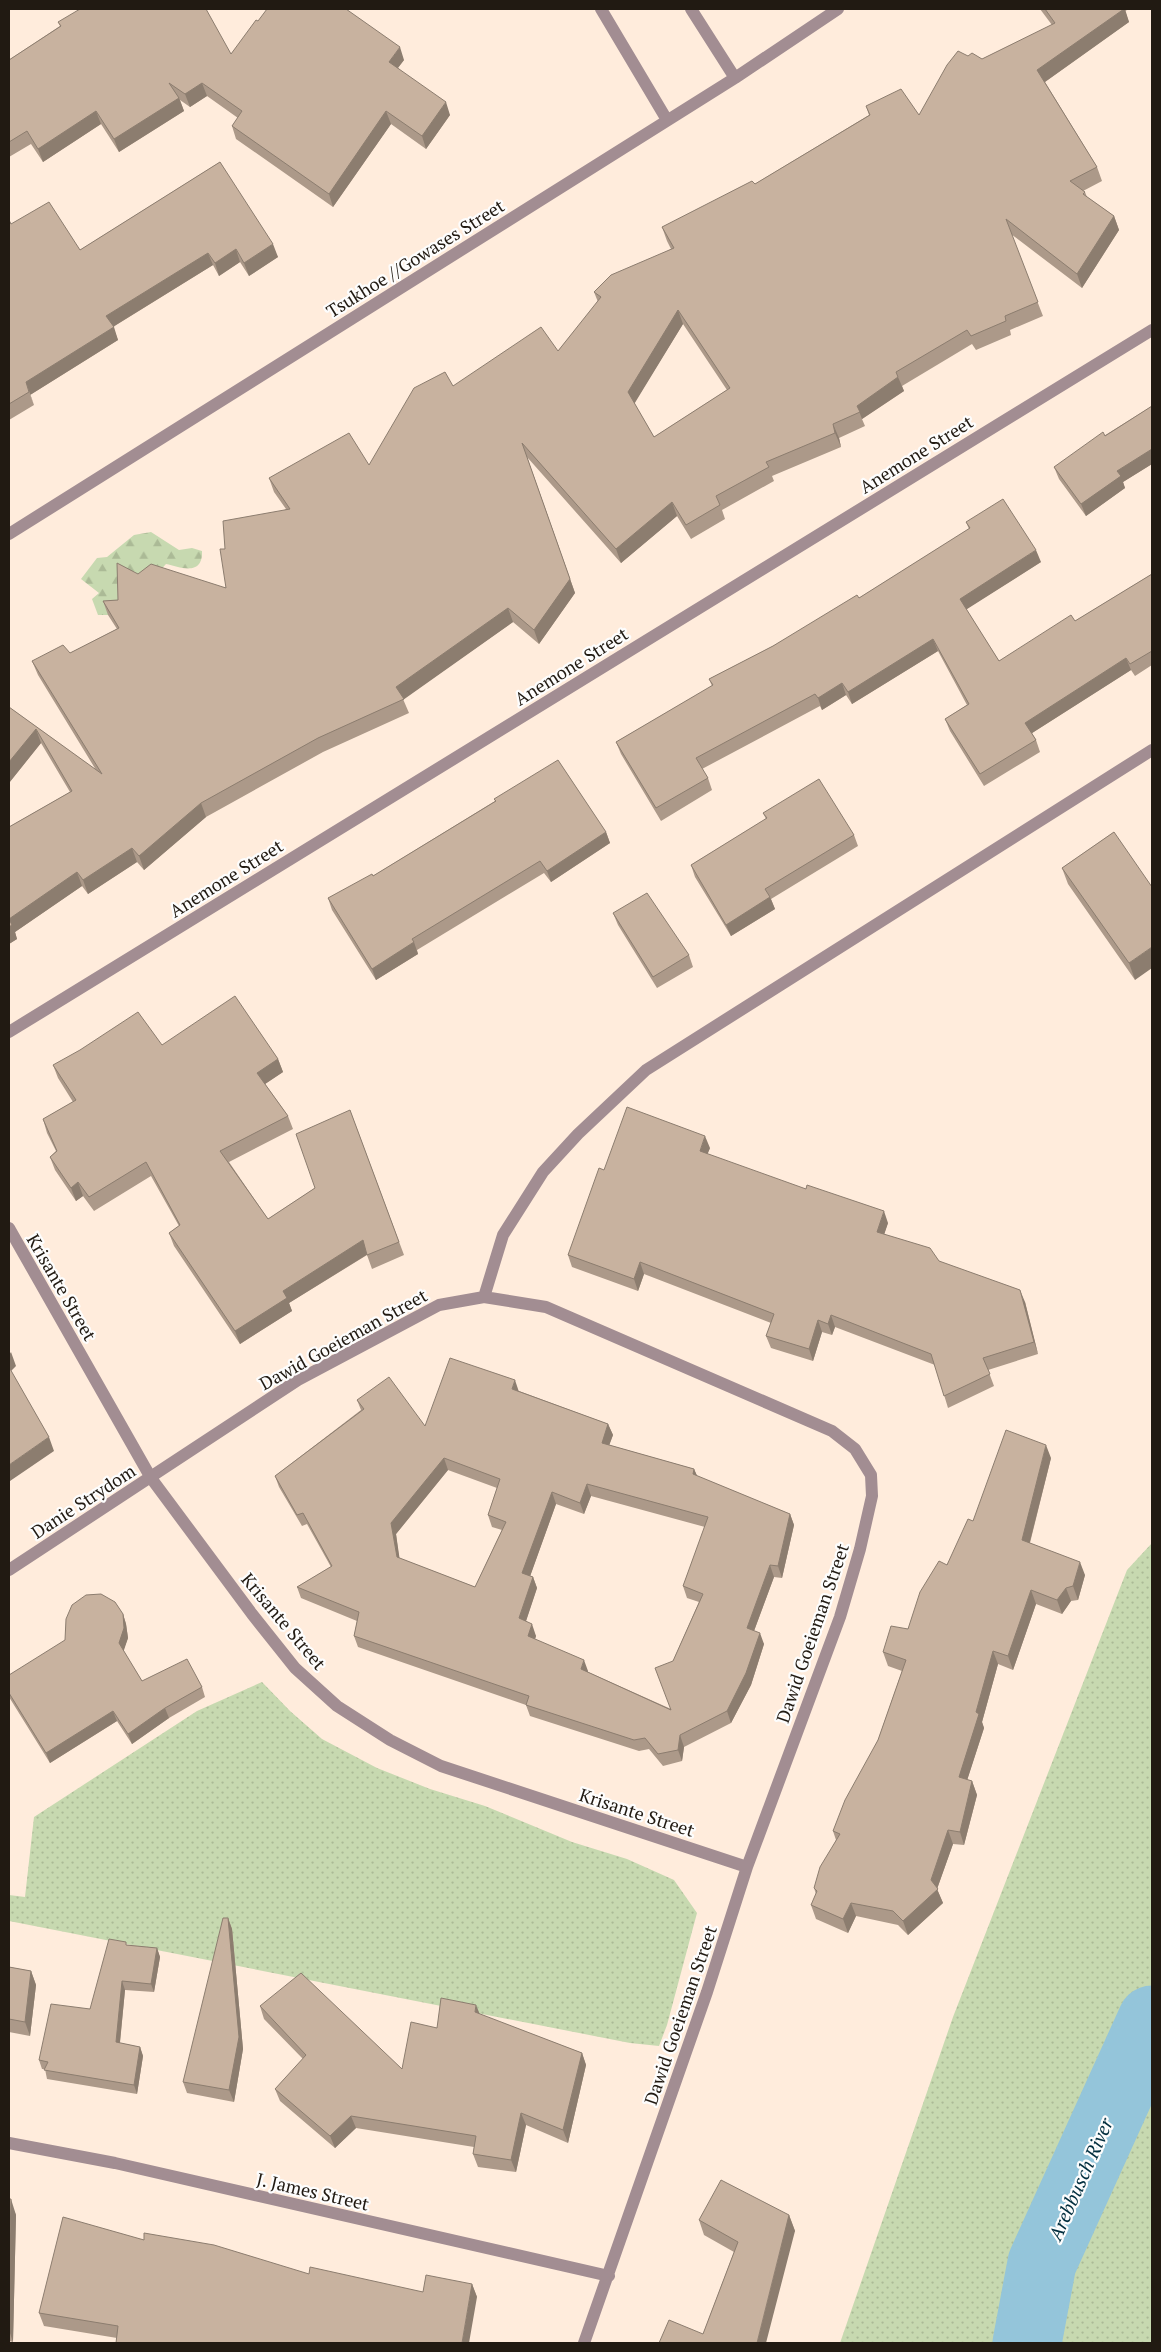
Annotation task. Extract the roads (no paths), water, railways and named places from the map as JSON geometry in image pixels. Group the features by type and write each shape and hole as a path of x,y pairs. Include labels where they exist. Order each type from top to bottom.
{"street":[{"path":"601,9 667,120"},
{"path":"691,9 735,78"},
{"name":"Tsukhoe //Gowases Street","path":"9,534 735,78 838,9"},
{"name":"Anemone Street","path":"9,1032 1152,330"},
{"path":"484,1297 503,1235 543,1172 578,1134 646,1070 1152,750"},
{"name":"Krisante Street","path":"9,1228 151,1478 252,1614 289,1660 336,1706 390,1740 442,1766 747,1866"},
{"name":"Dawid Goeieman Street","path":"151,1478 298,1380 439,1305 484,1297 546,1307 832,1431 855,1449 870,1475 872,1496 860,1549 840,1617 747,1866 707,1992 584,2343"},
{"name":"Danie Strydom","path":"9,1570 151,1478"},
{"name":"J. James Street","path":"9,2143 115,2163 609,2276"}],"waterway":[{"name":"Arebbusch River","path":"1027,2343 1042,2263 1152,2020"}]}
